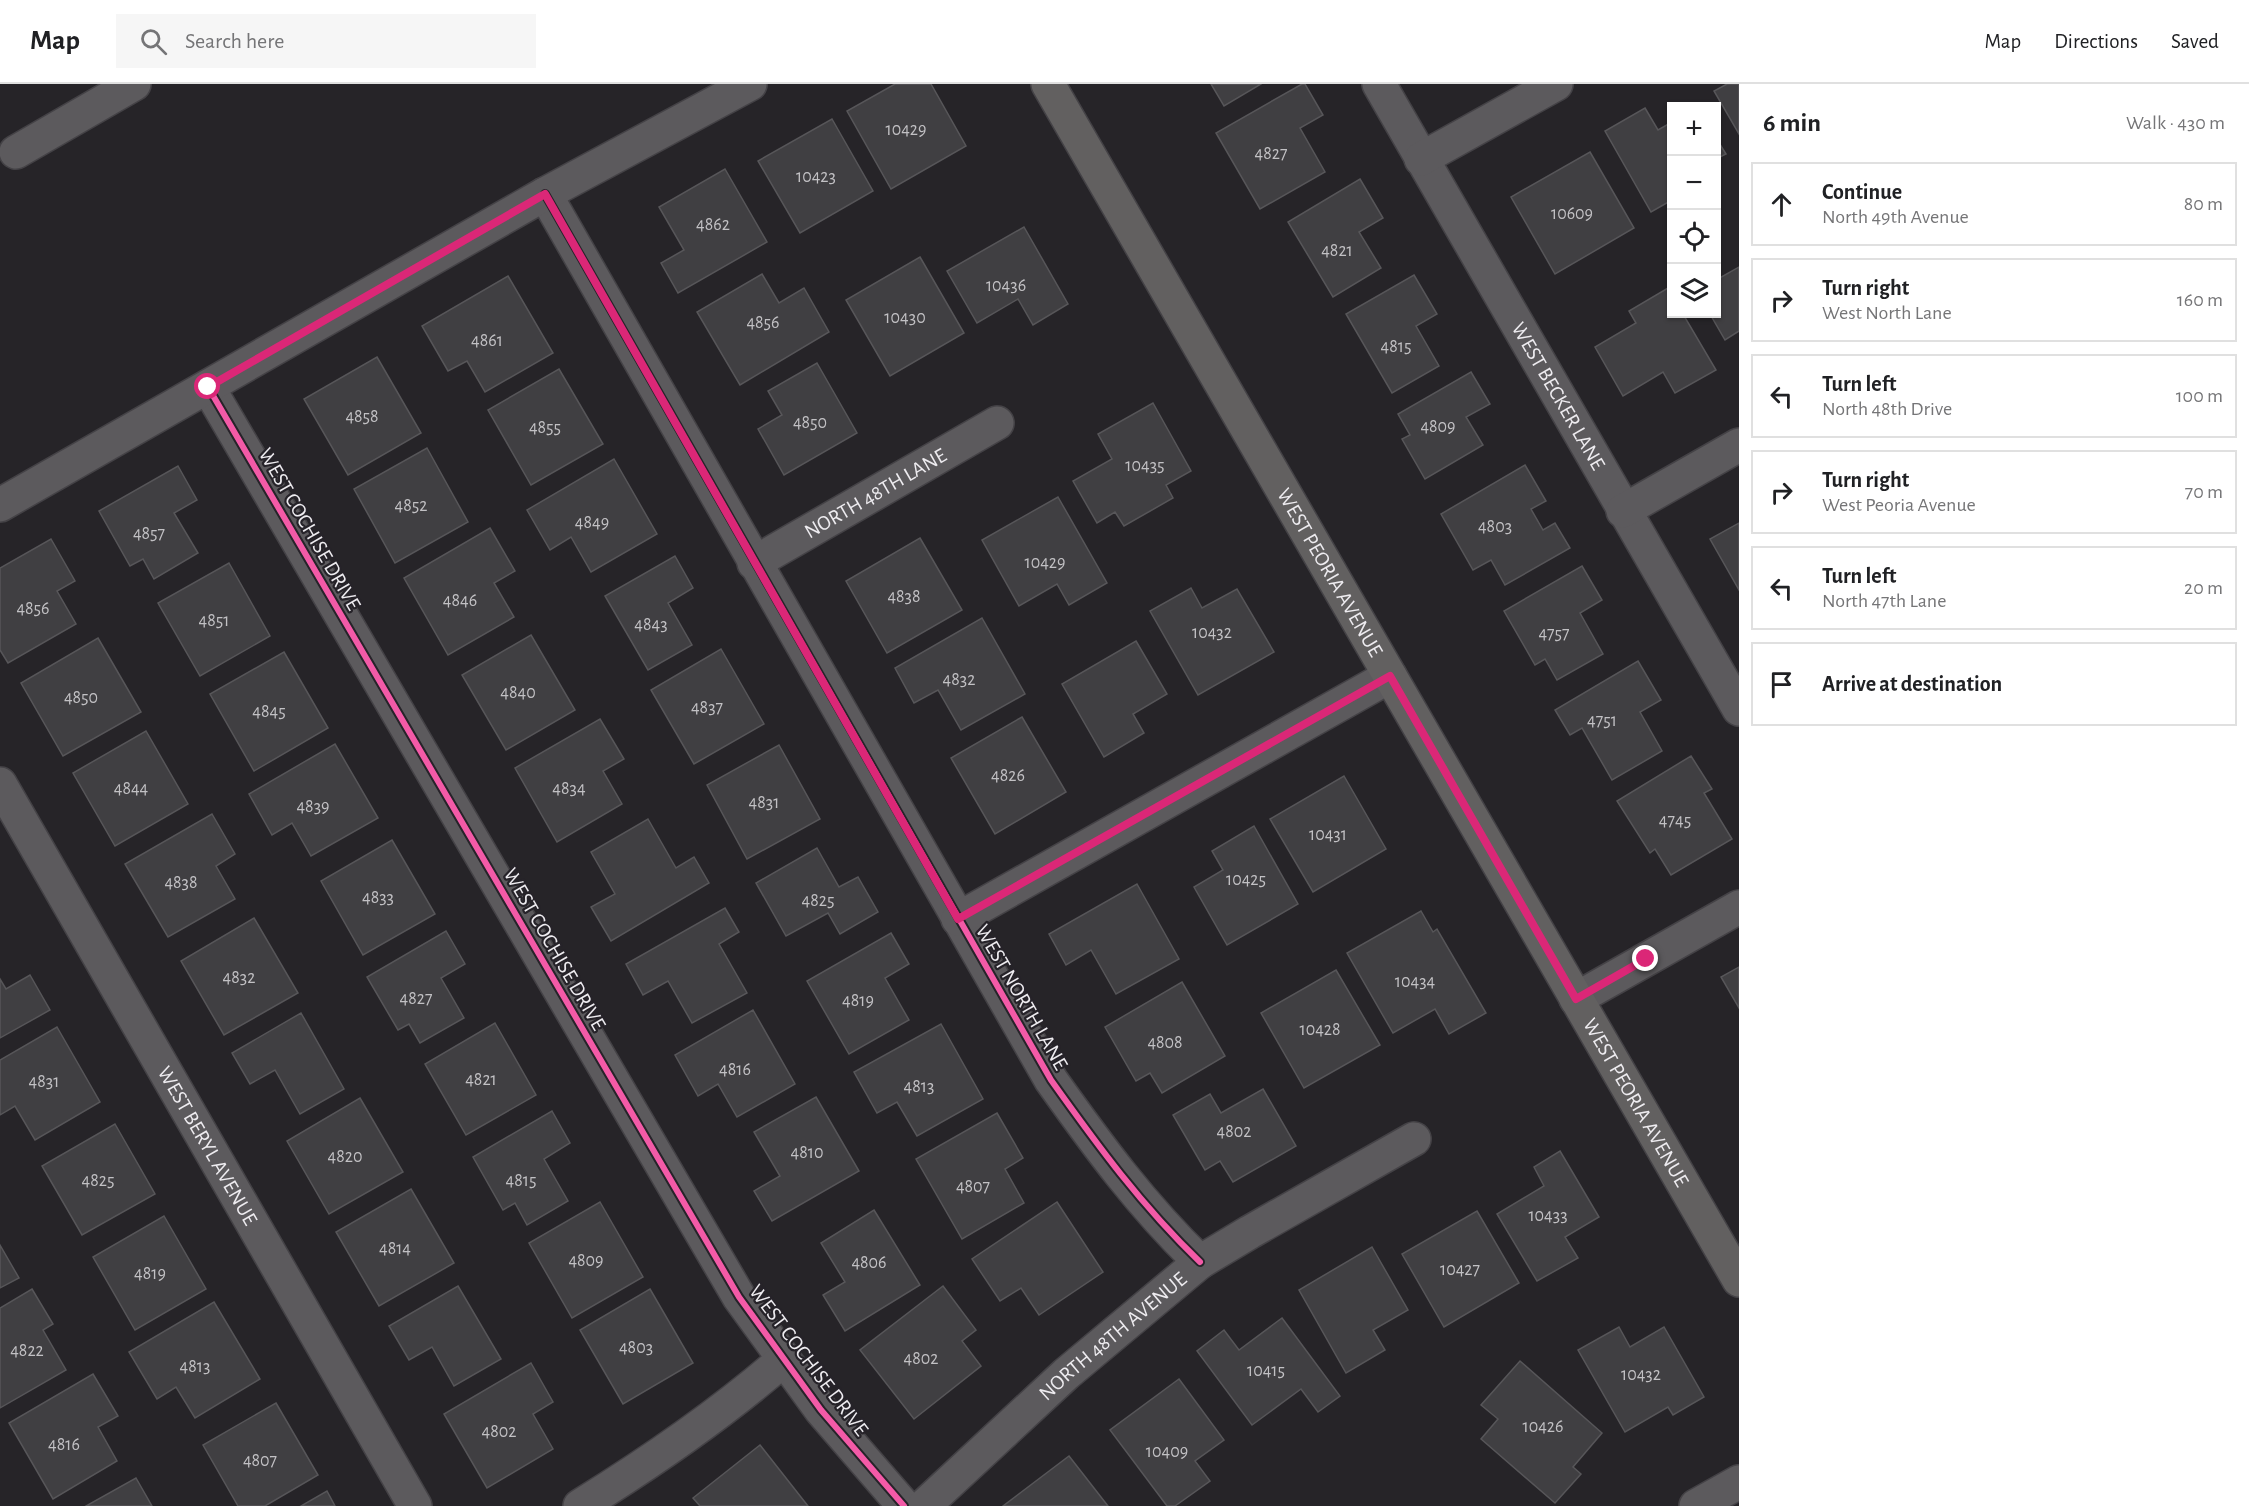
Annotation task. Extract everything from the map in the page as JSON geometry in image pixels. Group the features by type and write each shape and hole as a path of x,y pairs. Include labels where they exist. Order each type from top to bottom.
{"main road":[{"name":"WEST PEORIA AVENUE","path":"1048,84 1739,1280"}],"street":[{"path":"16,152 134,84"},
{"path":"0,505 545,194 750,84"},
{"name":"WEST BECKER LANE","path":"1379,84 1739,709"},
{"path":"1421,159 1556,84"},
{"name":"WEST NORTH LANE","path":"545,194 1051,1080 1102,1152 1164,1226 1200,1262"},
{"name":"WEST COCHISE DRIVE","path":"208,387 739,1297 821,1410 904,1506"},
{"name":"NORTH 48TH LANE","path":"754,563 997,423"},
{"path":"1623,511 1739,445"},
{"path":"958,919 1390,676"},
{"name":"WEST BERYL AVENUE","path":"0,784 415,1506"},
{"path":"1576,999 1739,907"},
{"name":"NORTH 48TH AVENUE","path":"924,1506 1066,1374 1200,1262 1414,1139"},
{"path":"580,1506 649,1463 731,1405 783,1360"},
{"path":"1696,1506 1739,1482"}],"building":[{"path":"895,84 931,84 966,146 891,189 847,111"},
{"path":"1211,84 1261,84 1224,106"},
{"path":"1305,84 1323,115 1300,128 1325,172 1260,209 1216,133"},
{"path":"1727,84 1739,84 1739,134 1721,102 1714,91"},
{"path":"1645,108 1658,130 1667,125 1667,203 1651,212 1605,131"},
{"path":"832,119 873,191 800,233 758,161"},
{"path":"1721,146 1726,154 1721,156"},
{"path":"1590,152 1634,228 1555,274 1511,197"},
{"path":"725,169 767,242 678,293 661,263 684,250 659,207"},
{"path":"1360,179 1383,218 1359,232 1381,268 1333,297 1288,222"},
{"path":"1024,227 1068,304 1033,325 1018,299 977,323 947,271"},
{"path":"920,257 964,333 890,376 846,300"},
{"path":"1739,267 1739,331 1725,340 1712,318 1721,318 1721,277"},
{"path":"762,274 779,303 804,288 829,332 740,385 697,312"},
{"path":"1414,275 1437,314 1416,326 1439,366 1392,393 1346,314"},
{"path":"508,276 553,353 485,392 467,361 448,371 422,326"},
{"path":"1667,289 1667,318 1685,318 1716,370 1675,393 1663,372 1623,396 1595,347 1636,323 1629,311"},
{"path":"377,357 421,433 348,475 304,399"},
{"path":"817,363 857,433 784,475 758,429 782,415 768,391"},
{"path":"559,369 603,444 531,485 488,410"},
{"path":"1471,372 1490,404 1466,417 1483,445 1425,479 1402,439 1410,435 1398,414"},
{"path":"1153,403 1191,471 1166,485 1173,498 1124,526 1115,512 1097,523 1073,481 1112,459 1098,434"},
{"path":"427,448 468,522 395,563 354,489"},
{"path":"614,459 657,534 591,572 571,537 550,550 527,510"},
{"path":"1525,465 1546,501 1531,509 1543,530 1555,523 1570,548 1505,585 1491,560 1473,570 1441,514"},
{"path":"178,466 197,500 174,513 198,553 154,579 143,559 130,566 99,511"},
{"path":"1058,497 1107,583 1069,605 1057,584 1019,606 982,540"},
{"path":"1739,523 1739,590 1710,539"},
{"path":"490,528 515,571 494,583 514,617 448,655 404,578"},
{"path":"920,538 962,610 887,653 846,581"},
{"path":"51,539 75,581 57,591 76,624 8,663 0,650 0,568"},
{"path":"675,556 693,588 668,603 692,645 648,670 605,596"},
{"path":"229,563 270,636 200,676 158,603"},
{"path":"1582,566 1602,600 1580,613 1603,654 1557,680 1545,659 1535,665 1504,611"},
{"path":"1191,588 1202,608 1237,589 1274,652 1198,695 1150,611"},
{"path":"982,618 1025,694 961,730 938,690 914,703 895,668"},
{"path":"531,635 575,710 506,750 462,675"},
{"path":"98,638 141,712 63,756 21,683"},
{"path":"1136,641 1167,694 1133,714 1144,733 1104,757 1062,684"},
{"path":"721,649 764,724 694,764 651,690"},
{"path":"284,652 328,728 254,771 210,694"},
{"path":"1638,661 1661,700 1640,712 1662,751 1612,780 1582,728 1570,735 1555,710"},
{"path":"1022,717 1066,792 995,834 951,758"},
{"path":"600,719 624,759 603,771 622,804 557,842 515,768"},
{"path":"146,731 188,804 115,846 73,773"},
{"path":"335,744 378,818 311,856 292,823 272,835 249,794"},
{"path":"779,745 820,819 747,859 707,785"},
{"path":"1691,756 1712,789 1704,793 1732,839 1671,875 1655,849 1650,853 1617,801"},
{"path":"1344,776 1386,849 1313,892 1270,819"},
{"path":"212,814 235,854 216,866 235,899 168,937 125,864"},
{"path":"648,819 676,868 694,857 709,883 611,941 591,907 615,894 591,852"},
{"path":"1254,826 1298,904 1227,945 1194,887 1223,870 1212,851"},
{"path":"392,840 435,914 363,955 321,881"},
{"path":"817,848 839,887 858,877 878,912 840,934 828,913 786,936 756,883"},
{"path":"1137,884 1179,959 1116,994 1091,950 1066,965 1049,934"},
{"path":"725,908 739,932 719,944 747,993 692,1023 668,981 643,995 626,964"},
{"path":"1421,911 1433,932 1437,929 1486,1013 1449,1034 1435,1009 1393,1033 1347,953"},
{"path":"254,918 298,993 224,1035 181,961"},
{"path":"446,931 465,964 441,978 464,1018 420,1043 409,1024 398,1030 367,977"},
{"path":"891,933 909,964 885,978 909,1020 849,1054 807,981"},
{"path":"1739,967 1739,1008 1721,977"},
{"path":"1336,970 1380,1045 1304,1088 1261,1013"},
{"path":"30,975 50,1010 0,1038 0,979 6,989"},
{"path":"1182,982 1225,1056 1162,1093 1150,1073 1136,1081 1105,1027"},
{"path":"753,1010 795,1084 737,1117 718,1084 698,1096 675,1055"},
{"path":"301,1013 344,1089 300,1114 275,1070 250,1084 232,1053"},
{"path":"495,1023 536,1095 466,1135 425,1064"},
{"path":"941,1024 983,1099 917,1136 897,1102 877,1113 854,1072"},
{"path":"57,1027 100,1102 35,1140 15,1106 0,1115 0,1060"},
{"path":"1263,1089 1296,1146 1233,1182 1220,1161 1205,1170 1173,1115 1210,1094 1221,1113"},
{"path":"816,1097 859,1171 772,1221 754,1191 780,1176 754,1132"},
{"path":"360,1098 403,1172 329,1214 287,1141"},
{"path":"552,1111 570,1143 544,1159 568,1201 527,1225 515,1203 503,1210 473,1157"},
{"path":"997,1113 1023,1158 1005,1169 1024,1203 962,1239 916,1159"},
{"path":"115,1124 155,1194 82,1235 42,1166"},
{"path":"1560,1151 1599,1217 1565,1237 1578,1258 1537,1281 1497,1214 1544,1186 1534,1167"},
{"path":"411,1189 454,1263 379,1306 336,1232"},
{"path":"600,1202 643,1277 572,1318 529,1243"},
{"path":"1057,1202 1103,1272 1039,1315 1021,1288 1000,1301 972,1259"},
{"path":"874,1210 920,1285 845,1331 823,1295 845,1282 821,1243"},
{"path":"1477,1211 1519,1283 1444,1327 1402,1254"},
{"path":"164,1216 206,1289 135,1330 93,1257"},
{"path":"0,1245 19,1278 0,1288"},
{"path":"1372,1247 1408,1310 1373,1330 1385,1350 1346,1373 1299,1290"},
{"path":"458,1286 501,1359 454,1386 432,1347 409,1360 389,1326"},
{"path":"943,1286 976,1330 962,1341 981,1366 914,1419 860,1350"},
{"path":"32,1289 53,1324 43,1330 66,1370 0,1408 0,1308"},
{"path":"650,1289 693,1363 623,1404 580,1330"},
{"path":"214,1302 260,1379 195,1418 176,1387 157,1399 129,1352"},
{"path":"1282,1318 1340,1396 1318,1412 1301,1389 1252,1425 1197,1351 1224,1330 1239,1350"},
{"path":"1619,1327 1630,1347 1664,1327 1704,1397 1673,1415 1668,1407 1625,1432 1578,1350"},
{"path":"1520,1361 1602,1433 1573,1467 1581,1474 1555,1503 1481,1439 1498,1419 1481,1405"},
{"path":"531,1363 553,1402 533,1414 553,1449 487,1488 444,1414"},
{"path":"93,1374 118,1416 98,1427 117,1461 53,1499 9,1423"},
{"path":"1179,1379 1224,1440 1195,1461 1210,1481 1175,1506 1167,1506 1110,1430"},
{"path":"276,1403 318,1475 265,1506 238,1506 203,1445"},
{"path":"760,1445 808,1506 700,1506 693,1498"},
{"path":"1069,1456 1108,1506 1003,1506"},
{"path":"136,1478 152,1506 86,1506"},
{"path":"327,1491 335,1506 301,1506"}],"cycle path":[{"path":"545,194 1051,1080 1139,1197 1200,1262"},
{"path":"208,387 739,1297 821,1410 904,1506"}],"route":[{"path":"208,387 545,194 958,919 1390,676 1576,999 1646,959"}]}
